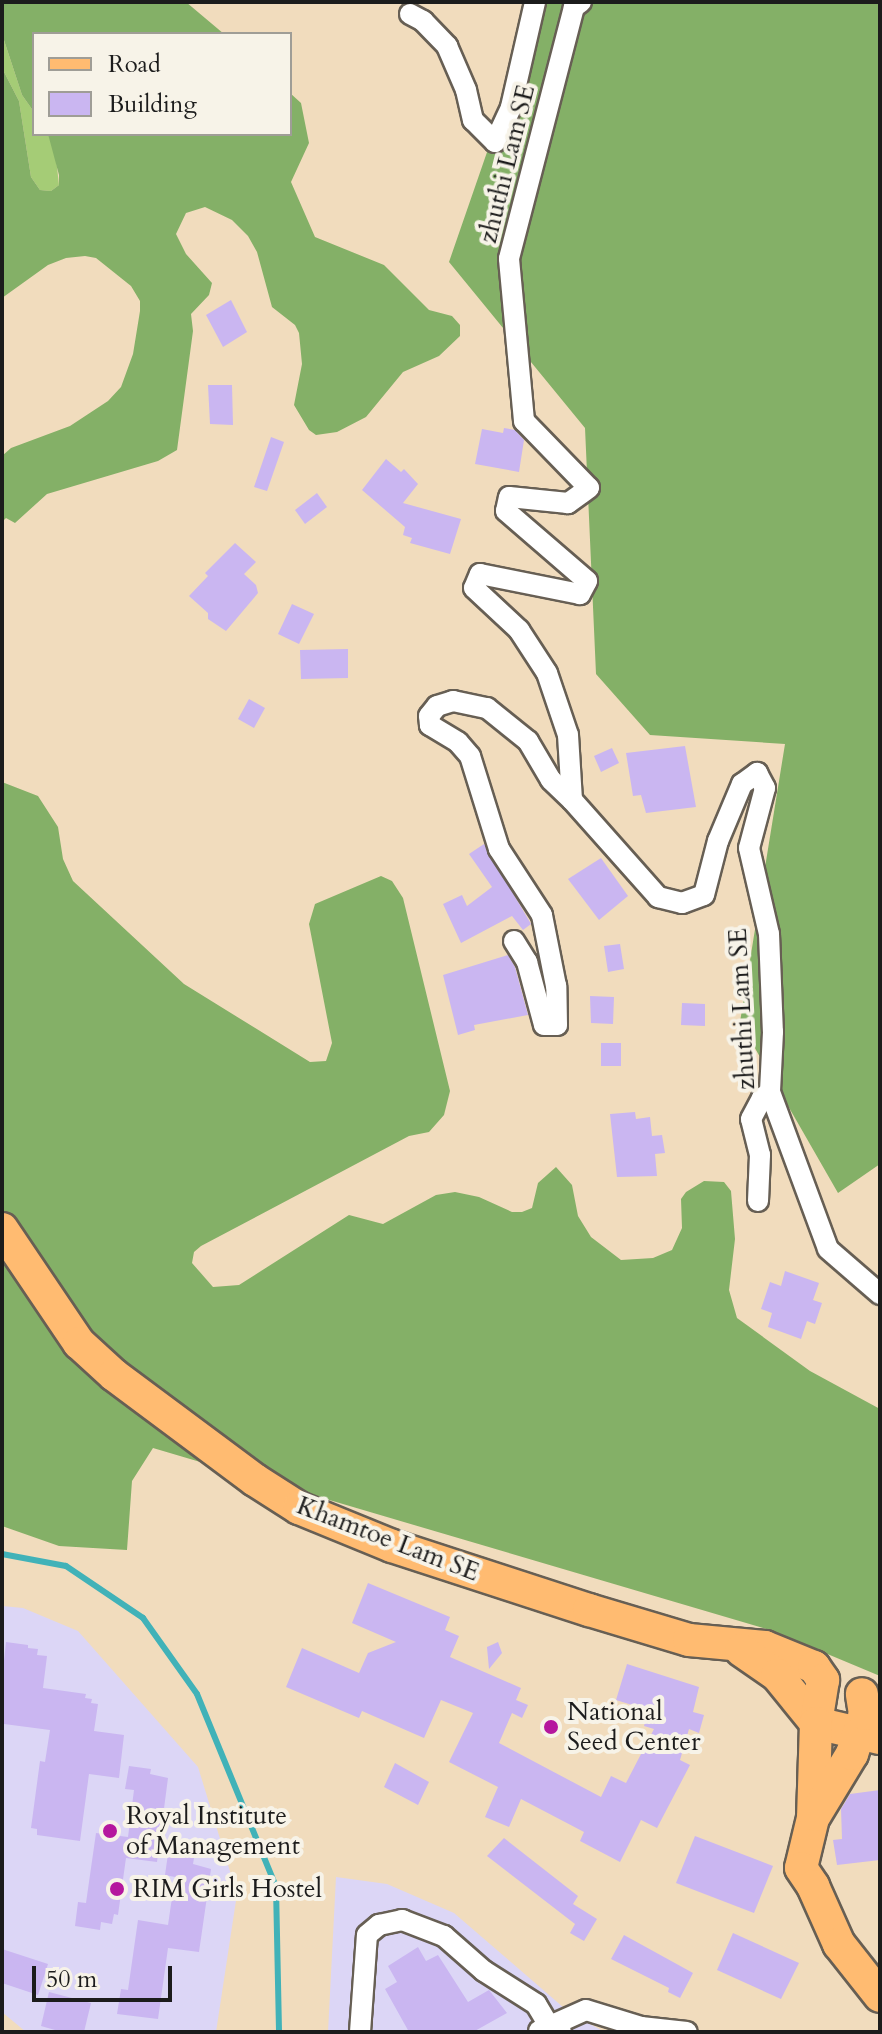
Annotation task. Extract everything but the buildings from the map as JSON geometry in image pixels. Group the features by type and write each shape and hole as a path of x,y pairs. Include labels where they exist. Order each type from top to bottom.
{"main road":[{"name":"Khamtoe Lam SE","path":"2,1229 79,1343 127,1385 255,1480 299,1508 392,1546 689,1640 735,1647 765,1647 814,1667 823,1680 871,1698"},
{"name":"Khamtoe Lam SE","path":"735,1647 770,1668 816,1723"},
{"path":"823,1680 816,1723 813,1818 801,1868 813,1886 839,1944 880,1996"},
{"path":"869,1736 865,1714 871,1698"},
{"path":"816,1723 869,1736"},
{"path":"813,1818 852,1754 869,1736"}],"street":[{"path":"410,14 423,21 447,46 466,90 473,120 495,142 511,107 535,2"},
{"name":"zhuthi Lam SE","path":"581,2 574,7 509,259 524,421 589,488 568,503 509,497 506,511 587,581 580,594 480,574 474,588 519,630 547,673 568,735 572,800 658,897 682,903 704,895 718,841 742,784 757,773 765,788 749,848 769,934 773,1032 770,1092 828,1249 880,1294"},
{"path":"514,941 527,962 544,1025 557,1025 556,986 542,915 499,849 470,756 458,742 430,725 429,716 437,706 453,701 487,708 528,741 551,780 572,800"},
{"path":"758,1201 760,1155 751,1119 762,1098 770,1092"},
{"path":"360,2032 367,1935 379,1925 402,1920 444,1936 484,1971 536,2004 550,2030 561,2019 586,2010 641,2027 687,2032"}],"shaded area":[{"name":"Royal Institute of Management","path":"2,1606 23,1608 78,1631 198,1767 237,1894 216,2032 26,2032 2,2012"},
{"path":"336,1877 387,1884 454,1913 571,2014 605,2032 328,2032"}],"green space":[{"path":"2,2 186,2 222,32 32,32 32,109 22,95 2,34"},
{"path":"539,2 880,2 880,1164 838,1193 740,1022 785,744 650,735 596,674 585,428 449,262"},
{"path":"2,34 22,95 32,109 32,136 49,136 55,149 59,185 51,191 40,190 31,177 19,101 2,68"},
{"path":"2,68 19,101 31,177 40,190 51,191 59,185 49,136 292,136 292,95 301,103 309,143 291,182 315,237 384,265 429,310 452,316 460,325 460,336 439,356 403,372 366,417 337,432 316,435 309,430 294,405 302,364 299,333 295,325 272,307 257,252 248,236 232,220 205,207 186,213 176,234 186,254 212,283 209,295 191,314 193,331 177,450 158,461 47,494 15,523 6,518 2,522 2,456 11,448 70,426 108,401 121,387 133,354 140,301 131,286 96,258 85,256 66,258 48,265 2,298"},
{"path":"2,782 38,796 58,827 63,859 73,881 184,984 310,1062 326,1061 332,1043 309,924 315,904 381,876 392,881 403,898 450,1091 444,1115 429,1132 409,1136 201,1246 194,1252 192,1263 213,1287 239,1285 349,1215 383,1224 436,1195 455,1192 479,1197 512,1212 522,1212 532,1208 538,1183 556,1167 572,1185 578,1216 591,1237 621,1260 653,1258 672,1250 682,1228 681,1199 686,1192 704,1181 724,1182 731,1191 735,1239 729,1290 737,1318 810,1371 880,1409 880,1676 770,1630 153,1448 132,1481 127,1550 59,1546 2,1526"}],"waterway":[{"path":"2,1554 66,1566 143,1618 197,1694 276,1887 279,2032"}],"place":[{"name":"National Seed Center","path":"551,1727"},
{"name":"Royal Institute of Management","path":"110,1831"},
{"name":"RIM Girls Hostel","path":"117,1889"}]}
